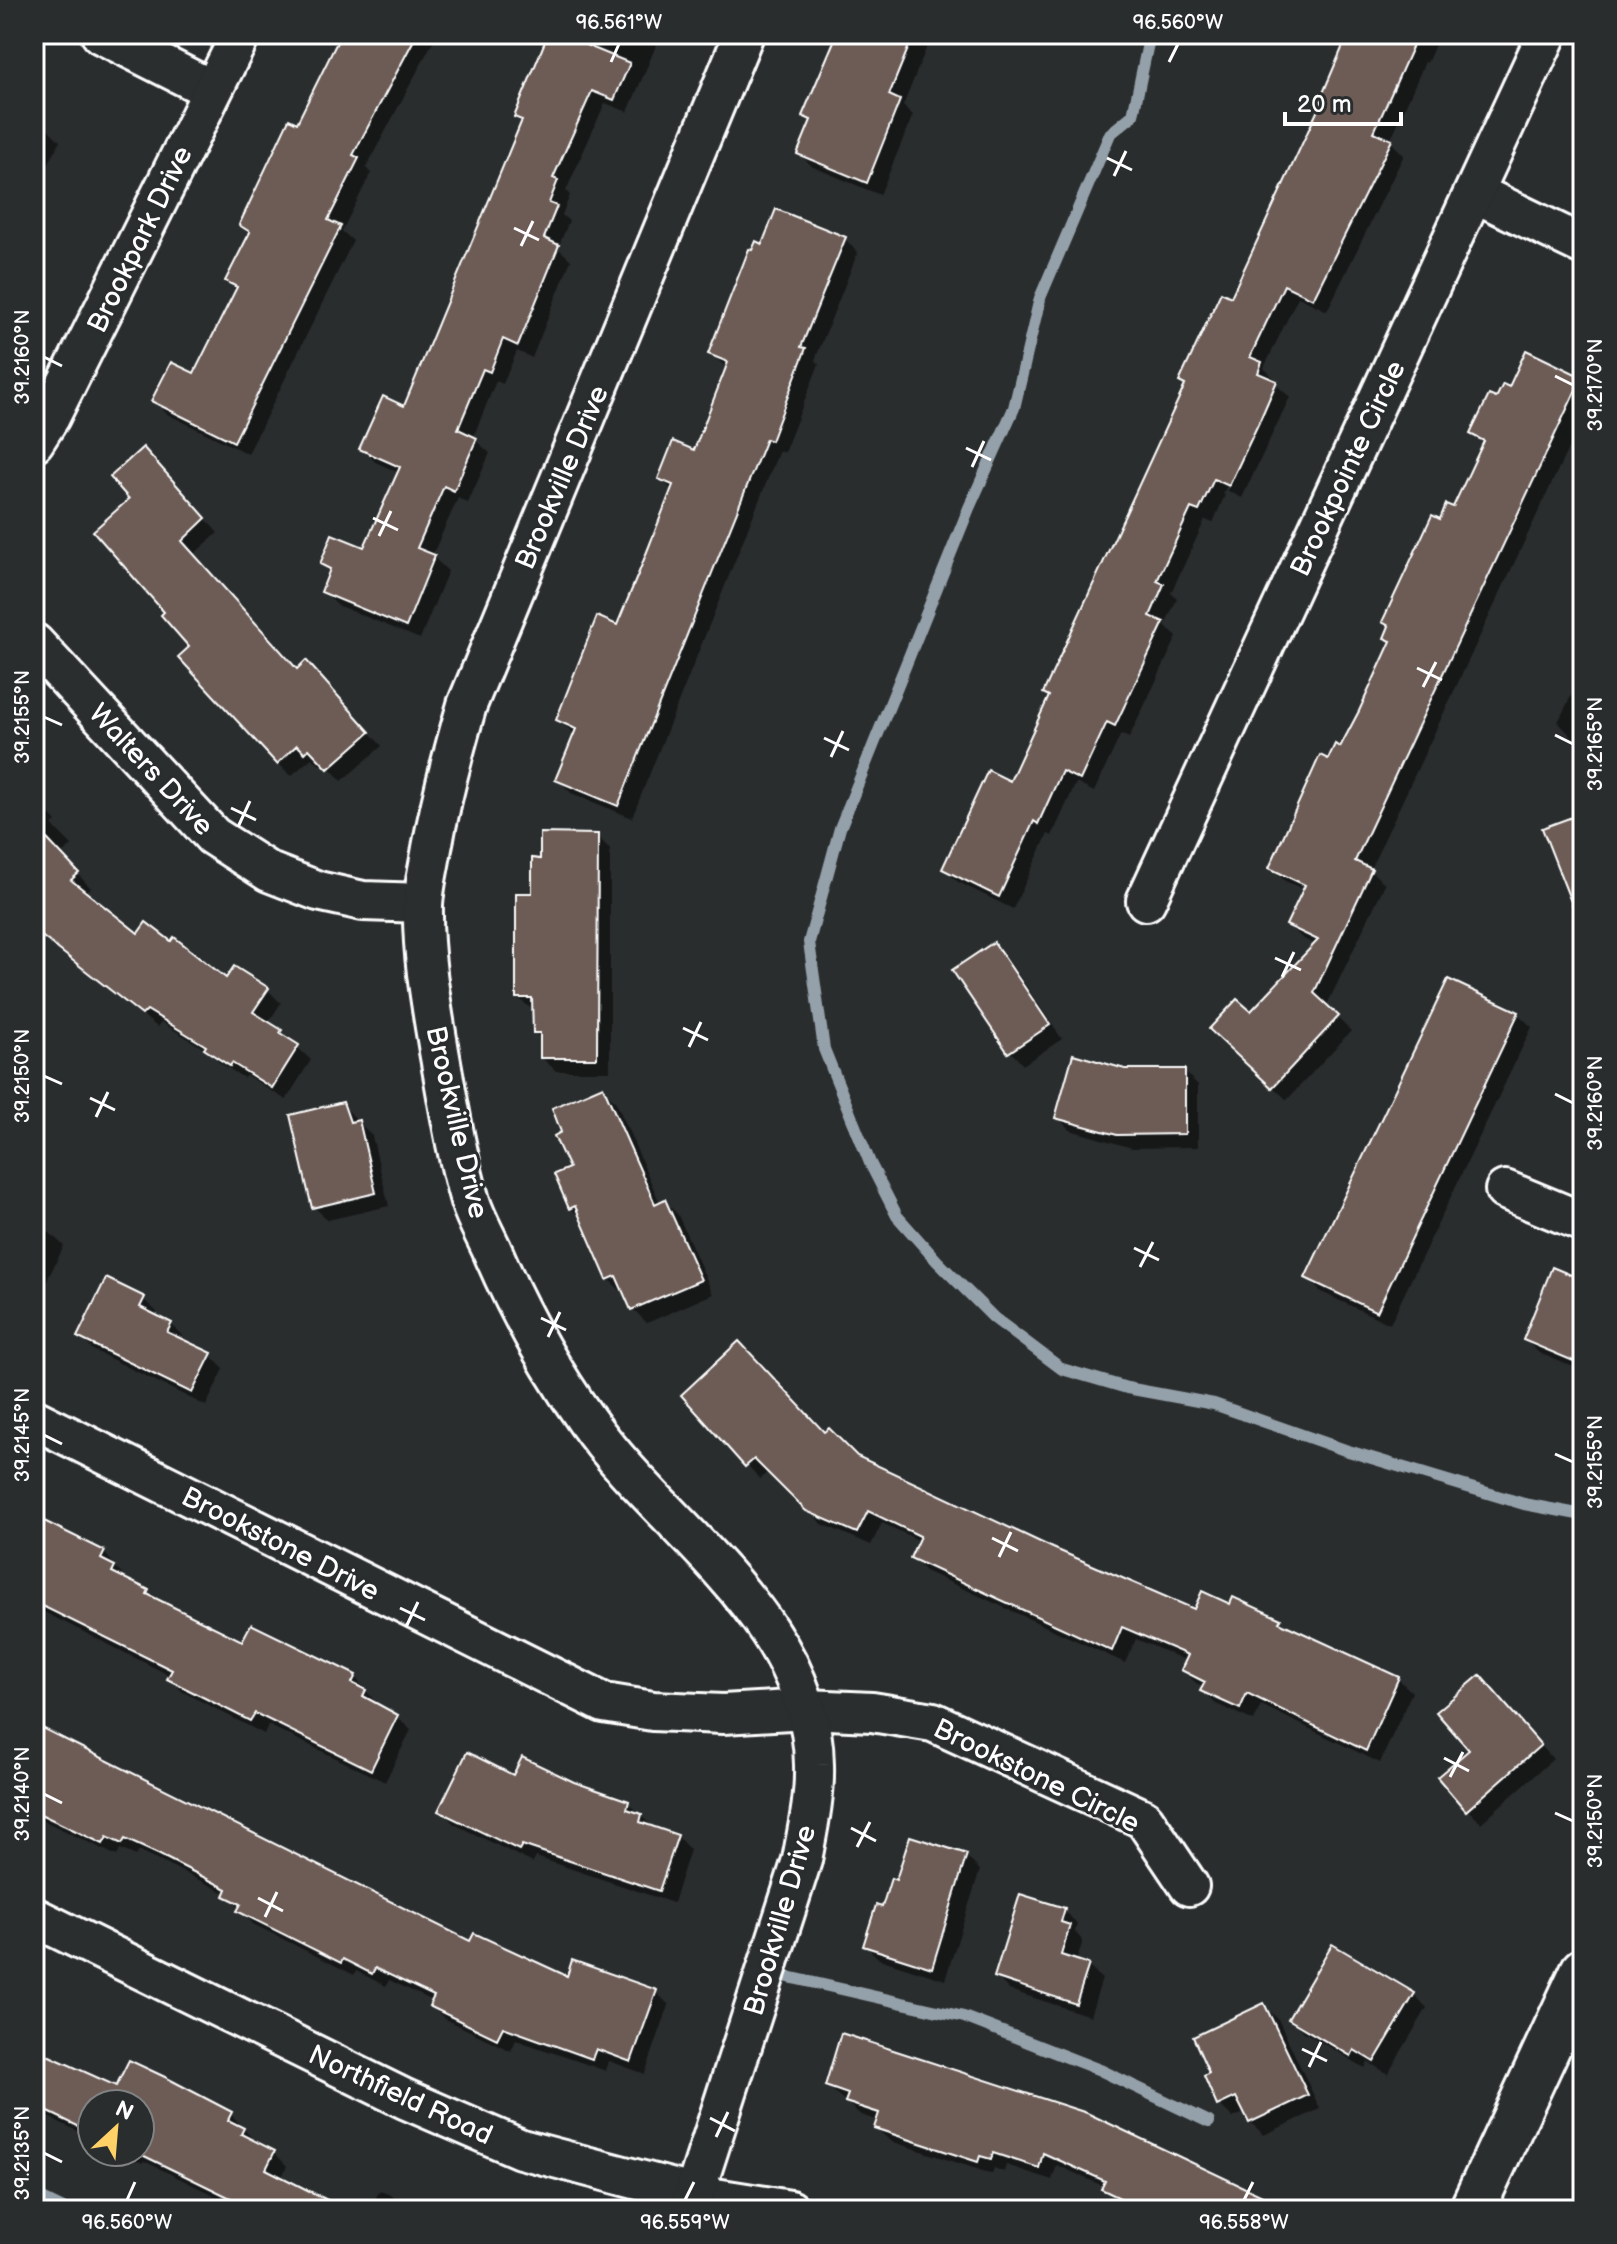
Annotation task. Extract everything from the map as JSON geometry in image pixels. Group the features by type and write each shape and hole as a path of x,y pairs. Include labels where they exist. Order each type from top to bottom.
{"street":[{"path":"101,34 212,90"},
{"name":"Brookpark Drive","path":"34,442 50,417 241,34"},
{"name":"Brookville Drive","path":"692,2202 802,1860 812,1807 814,1762 807,1709 790,1666 758,1615 722,1571 654,1503 588,1423 542,1353 508,1288 471,1203 450,1113 427,982 423,903 445,780 467,705 744,34"},
{"name":"Brookpointe Circle","path":"1146,901 1547,34"},
{"path":"1475,193 1583,245"},
{"name":"Walters Drive","path":"34,643 213,836 269,872 318,891 363,901 423,903"},
{"path":"1505,1190 1583,1222"},
{"name":"Brookstone Drive","path":"34,1419 604,1703 653,1711 723,1714 807,1709"},
{"name":"Brookstone Circle","path":"807,1709 872,1712 933,1722 1144,1819 1189,1886"},
{"name":"Northfield Road","path":"34,1917 405,2099 521,2149 692,2202 790,2210"},
{"path":"1472,2210 1583,1971"}],"building":[{"path":"341,34 417,34 353,155 359,158 328,220 341,226 234,442 151,401 171,362 194,373 237,287 225,281 250,232 239,225 289,119 297,123"},
{"path":"548,34 559,34 630,63 614,100 592,91 553,178 558,180 549,203 557,206 544,238 559,245 518,346 503,339 490,372 483,369 458,429 477,438 454,491 444,486 417,548 435,555 406,627 321,592 330,569 320,564 332,534 364,547 400,467 359,449 383,396 404,406 522,120 514,117"},
{"path":"837,34 914,34 889,95 900,100 867,183 797,154 811,120 802,116"},
{"path":"1348,34 1418,34 1374,132 1392,140 1313,299 1284,285 1250,357 1262,362 1258,373 1277,381 1260,420 1229,486 1214,479 1199,511 1191,508 1157,581 1164,584 1150,616 1164,622 1115,726 1107,722 1080,780 1062,771 1038,824 1034,821 999,897 942,869 988,770 1010,781 1049,696 1043,693 1185,385 1179,382 1221,292 1231,297 1322,101"},
{"path":"776,209 846,237 801,347 806,348 771,441 766,439 618,806 555,780 576,729 556,720 597,616 617,625 673,485 658,479 673,441 694,450 728,362 708,354 749,249 752,250 756,241 762,244"},
{"path":"1526,350 1582,377 1355,861 1372,869 1314,993 1339,1016 1272,1088 1209,1029 1237,999 1251,1011 1318,940 1286,925 1305,885 1269,868 1320,755 1328,759 1335,744 1340,747 1359,711 1391,641 1384,638 1389,626 1382,622 1432,515 1440,519 1446,504 1453,507 1484,441 1470,434 1489,395 1496,398 1503,384 1509,387"},
{"path":"143,447 206,518 182,541 297,669 306,660 370,732 328,769 309,749 305,753 297,745 277,764 178,657 189,647 161,615 164,612 93,531 129,499 110,477"},
{"path":"1583,813 1583,926 1581,927 1542,828"},
{"path":"34,825 79,873 71,880 138,933 146,922 171,941 174,937 226,978 234,966 269,988 253,1012 299,1045 272,1088 232,1063 230,1066 204,1049 206,1046 147,1010 142,1015 34,930"},
{"path":"540,833 598,834 597,1058 540,1058 540,1033 533,1033 532,998 516,998 516,893 532,893 532,858 540,859"},
{"path":"994,942 1050,1025 1008,1053 952,970"},
{"path":"1448,979 1519,1012 1377,1312 1305,1278"},
{"path":"1073,1054 1125,1069 1185,1069 1185,1134 1117,1135 1055,1118"},
{"path":"603,1086 655,1204 665,1199 701,1280 631,1310 616,1276 607,1280 575,1206 569,1209 554,1174 569,1168 554,1136 561,1132 552,1108"},
{"path":"343,1102 350,1122 359,1120 376,1193 312,1208 290,1115"},
{"path":"1552,1267 1583,1280 1583,1365 1523,1340"},
{"path":"106,1278 145,1297 140,1307 172,1323 167,1332 212,1353 192,1393 77,1337"},
{"path":"739,1341 824,1432 829,1428 857,1456 1053,1548 1194,1609 1202,1591 1230,1604 1233,1597 1281,1619 1279,1622 1399,1677 1366,1751 1247,1693 1240,1709 1200,1691 1205,1682 1181,1670 1188,1655 1122,1627 1112,1651 910,1558 920,1536 868,1511 857,1533 806,1511 754,1459 745,1467 681,1395"},
{"path":"34,1516 105,1551 101,1559 115,1566 112,1572 149,1590 147,1594 242,1641 251,1624 356,1675 352,1683 366,1690 363,1696 398,1715 371,1770 255,1713 250,1721 167,1679 172,1670 34,1602"},
{"path":"1480,1675 1541,1745 1466,1811 1437,1777 1469,1750 1436,1712"},
{"path":"34,1724 470,1941 474,1933 567,1976 572,1960 657,1990 631,2062 596,2049 592,2059 503,2027 497,2039 429,2006 434,1996 375,1968 372,1974 343,1959 341,1963 237,1911 241,1904 224,1896 227,1889 160,1855 125,1839 122,1844 107,1837 103,1844 34,1811"},
{"path":"467,1752 513,1775 522,1757 574,1782 629,1801 627,1809 642,1814 640,1822 678,1835 659,1891 522,1845 519,1850 438,1811"},
{"path":"910,1836 967,1854 932,1968 863,1946 876,1905 882,1907 891,1878 896,1880"},
{"path":"1020,1894 1065,1908 1061,1922 1070,1925 1061,1955 1089,1964 1076,2004 994,1977"},
{"path":"1332,1944 1415,1993 1374,2062 1354,2050 1351,2056 1288,2019"},
{"path":"1264,2003 1308,2095 1249,2123 1236,2097 1217,2106 1204,2076 1209,2073 1193,2037"},
{"path":"841,2033 1087,2113 1292,2210 1145,2210 1101,2189 1105,2181 1043,2153 1039,2168 993,2153 991,2159 980,2156 978,2162 874,2128 879,2113 845,2102 848,2094 825,2086"},
{"path":"34,2049 116,2086 129,2060 232,2112 228,2120 244,2128 241,2134 275,2151 266,2169 347,2210 255,2210 156,2162 156,2088 76,2088 76,2125 34,2105"}],"waterway":[{"path":"1150,34 1133,115 1110,134 1040,298 1014,408 969,508 840,828 809,942 824,1049 870,1163 897,1216 994,1318 1062,1369 1127,1388 1214,1404 1345,1450 1524,1504 1583,1515"},
{"path":"784,1976 964,2017 1100,2070 1209,2122"},
{"path":"34,2195 65,2210"}]}
